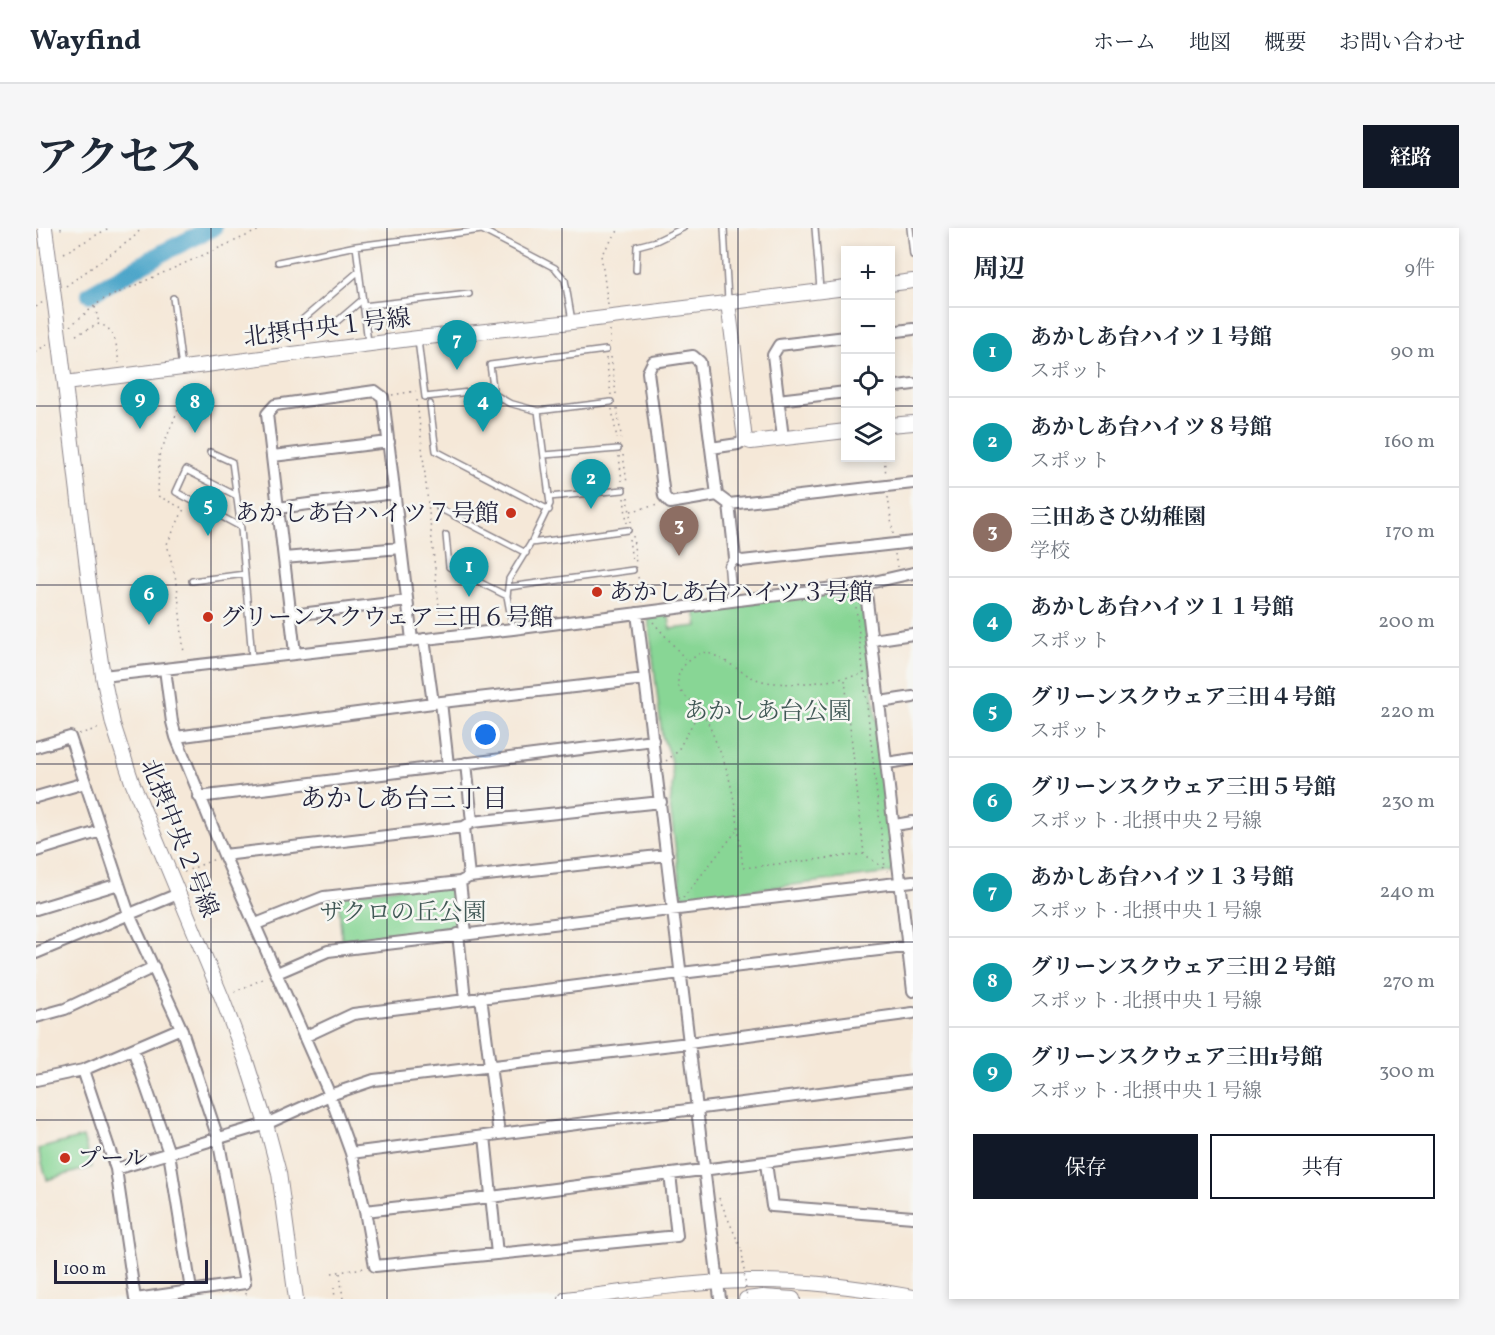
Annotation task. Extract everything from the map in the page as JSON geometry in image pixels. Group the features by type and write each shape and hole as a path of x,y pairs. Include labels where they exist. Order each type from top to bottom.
{"street":[{"path":"45,228 57,345"},
{"path":"895,283 913,281"},
{"name":"北摂中央１号線","path":"65,383 418,338 572,322 841,289"},
{"path":"728,302 746,440"},
{"path":"895,331 913,329"},
{"path":"783,438 773,355 779,345 841,338"},
{"name":"北摂中央２号線","path":"57,345 65,383 102,676 113,724 132,782 246,1061 279,1173 296,1299"},
{"path":"717,495 670,503 664,496 648,372 653,362 693,356 700,362 717,495 729,504 913,483"},
{"path":"895,386 913,384"},
{"path":"295,653 267,414 275,405 375,392 383,397 412,640"},
{"path":"778,400 841,393"},
{"path":"895,425 913,423"},
{"path":"711,448 738,444 746,440 751,442 841,432"},
{"path":"273,456 388,442"},
{"path":"278,508 394,493"},
{"path":"729,504 735,558 729,566 732,600"},
{"path":"735,558 742,561 913,542"},
{"path":"284,558 401,548"},
{"path":"102,676 513,629 865,584 913,573"},
{"path":"865,584 900,882 910,946 913,991"},
{"path":"292,615 408,601"},
{"path":"641,612 645,679 720,1299"},
{"path":"872,640 913,634"},
{"path":"424,639 448,765"},
{"path":"165,669 172,722 177,737 224,855 330,1095 351,1153 375,1266 677,1236 670,1174"},
{"path":"177,737 645,679"},
{"path":"880,702 913,697"},
{"path":"36,747 70,737 129,914 181,1028 218,1138 245,1283 135,1299 116,1169 83,1070"},
{"path":"200,796 653,740"},
{"path":"887,763 913,759"},
{"path":"465,999 462,933 468,824 466,763"},
{"path":"36,797 85,783"},
{"path":"224,855 661,802"},
{"path":"895,825 913,822"},
{"path":"36,851 101,831"},
{"path":"256,924 324,897 667,855"},
{"path":"277,973 328,951 462,933 913,881"},
{"path":"36,909 119,884"},
{"path":"36,952 178,894"},
{"path":"304,1037 353,1014 910,946"},
{"path":"36,1017 65,1009 154,967"},
{"path":"481,997 499,1134"},
{"path":"116,1169 266,1124 330,1095 374,1080 689,1043 913,1013"},
{"path":"36,1080 83,1070 181,1028"},
{"path":"133,1049 169,1153 190,1290"},
{"path":"351,1153 913,1081"},
{"path":"484,1136 497,1254"},
{"path":"365,1211 913,1143"},
{"path":"766,1163 772,1206 913,1216"},
{"path":"566,1299 718,1282 750,1281 851,1286 913,1297"},
{"path":"746,1299 763,1297 793,1299"}],"lane":[{"path":"636,270 637,246 656,241 683,228"},
{"path":"724,228 728,302"},
{"path":"815,228 820,291"},
{"path":"909,228 913,255"},
{"path":"278,262 356,246 482,230 555,268 565,280 572,322"},
{"path":"356,246 368,345"},
{"path":"302,320 359,271"},
{"path":"334,324 363,303 469,294"},
{"path":"173,298 182,368"},
{"path":"418,338 425,397 487,390 509,403 538,411 611,402"},
{"path":"494,394 490,365 608,352"},
{"path":"430,405 436,452 549,510"},
{"path":"513,629 507,596 509,579 549,510 538,411"},
{"path":"544,455 620,446"},
{"path":"210,452 232,462 252,658"},
{"path":"235,495 186,470 176,492 239,526"},
{"path":"549,497 623,490"},
{"path":"439,508 526,553"},
{"path":"531,543 630,531"},
{"path":"446,535 449,567 507,596"},
{"path":"509,587 635,572"},
{"path":"192,581 245,574"}],"path":[{"path":"64,253 109,228"},
{"path":"65,286 133,238 141,228"},
{"path":"70,326 102,300 264,228"},
{"path":"620,228 601,255 610,316 608,352 611,402 620,446"},
{"path":"36,307 46,300"},
{"path":"95,306 99,324"},
{"path":"76,335 99,324"},
{"path":"99,324 111,330 115,337 120,375"},
{"path":"36,352 57,345"},
{"path":"608,352 623,490 641,612 688,662"},
{"path":"383,397 416,391 442,637"},
{"path":"178,410 159,456 158,496 184,509 167,544 177,584 185,667"},
{"path":"623,455 631,521"},
{"path":"884,462 897,569"},
{"path":"630,511 670,503"},
{"path":"630,531 635,572"},
{"path":"856,608 885,870"},
{"path":"875,670 845,679 776,683 753,678 710,653 702,652 692,657 681,669 678,680 686,698 700,710 719,749 730,782 743,868 864,854 900,882"},
{"path":"845,679 864,854"},
{"path":"657,769 677,752 700,710"},
{"path":"70,737 113,724"},
{"path":"674,909 738,828"},
{"path":"171,878 224,855"},
{"path":"222,998 277,973"},
{"path":"715,1190 742,1251 746,1299"},
{"path":"332,1273 375,1266"},
{"path":"340,1272 343,1299"},
{"path":"334,1287 335,1299"}],"green space":[{"name":"あかしあ台公園","path":"856,589 862,594 894,869 890,873 686,898 681,893 670,805 673,780 670,757 662,736 648,616 669,613 670,629 698,626 695,610"},
{"name":"ザクロの丘公園","path":"448,882 456,889 459,922 451,931 342,943 338,895"},
{"name":"プール","path":"83,1137 92,1167 47,1180 38,1149"}],"waterway":[{"path":"90,294 166,251 213,228"}],"place":[{"name":"あかしあ台ハイツ１３号館","path":"457,370"},
{"name":"グリーンスクウェア三田1号館","path":"140,429"},
{"name":"あかしあ台ハイツ１１号館","path":"483,432"},
{"name":"グリーンスクウェア三田２号館","path":"195,433"},
{"name":"あかしあ台ハイツ８号館","path":"591,509"},
{"name":"あかしあ台ハイツ７号館","path":"511,513"},
{"name":"グリーンスクウェア三田４号館","path":"208,536"},
{"name":"三田あさひ幼稚園","path":"679,556"},
{"name":"あかしあ台ハイツ３号館","path":"597,592"},
{"name":"あかしあ台ハイツ１号館","path":"469,597"},
{"name":"グリーンスクウェア三田６号館","path":"208,617"},
{"name":"グリーンスクウェア三田５号館","path":"149,625"},
{"name":"プール","path":"65,1158"}],"district":[{"name":"あかしあ台三丁目","path":"404,798"}]}
